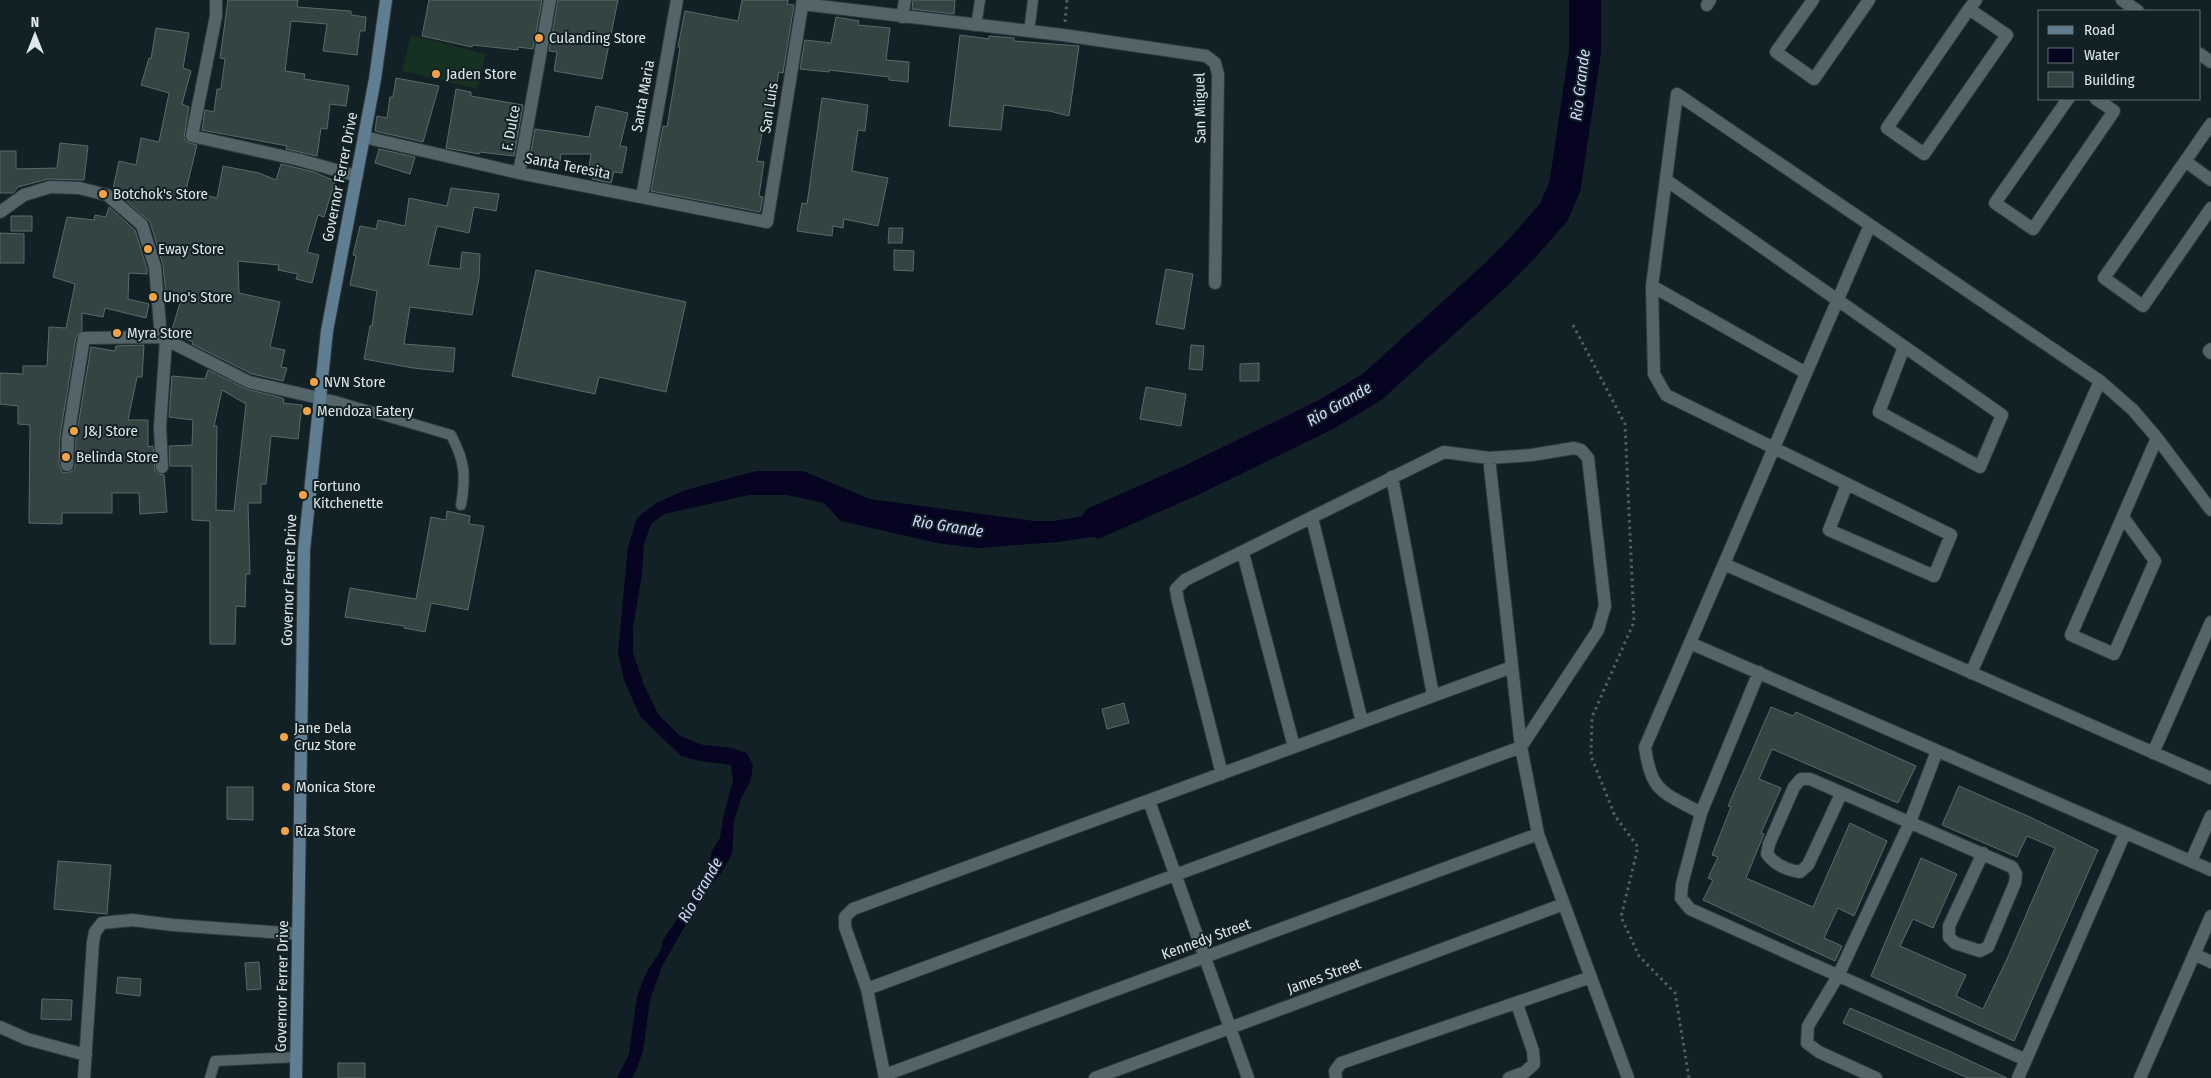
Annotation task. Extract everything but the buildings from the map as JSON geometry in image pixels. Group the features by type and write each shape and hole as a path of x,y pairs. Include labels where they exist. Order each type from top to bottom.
{"main road":[{"name":"Governor Ferrer Drive","path":"296,1078 304,550 327,331 375,79 386,0"}],"street":[{"path":"216,0 216,16 192,136 300,160 356,176"},
{"name":"F. Dulce","path":"519,173 550,0"},
{"name":"Santa Maria","path":"642,198 677,0"},
{"path":"902,17 905,0"},
{"path":"1813,0 1776,52 1814,79 1869,0"},
{"path":"802,2 902,17 1063,36"},
{"name":"San Luis","path":"767,222 802,2"},
{"path":"1973,5 2007,36 1924,154 1887,128 1973,5"},
{"name":"San Miiguel","path":"1063,36 1206,56 1215,63 1218,74 1215,283"},
{"path":"1847,484 1829,530 1934,576 1951,535 1774,448 1666,396 1654,374 1652,286 1676,94 2100,382 2133,410 2157,438 2211,510"},
{"path":"2067,100 1995,203 2033,229 2114,111 2098,100"},
{"path":"2211,124 2104,278 2143,306 2211,208"},
{"name":"Santa Teresita","path":"364,137 519,173 767,222"},
{"path":"2185,161 2211,180"},
{"path":"1666,180 1837,301 1904,347 2002,416 1980,467 1879,412 1904,347"},
{"path":"0,212 24,195 50,187 79,188 106,195 126,210 142,226 155,267 164,338 160,427 162,467"},
{"path":"1701,813 1658,789 1648,768 1645,747 1870,225"},
{"path":"1652,286 1806,372"},
{"path":"67,466 68,437 84,338 164,338 249,382 319,398"},
{"path":"2211,349 2209,351 2211,353"},
{"path":"1972,673 2100,382"},
{"path":"2123,517 2155,561 2114,654 2071,635 2157,438"},
{"path":"867,989 1521,747 1598,630 1605,606 1588,458 1581,450 1574,448 1532,455 1489,458 1444,452 1185,580 1176,589 1222,774"},
{"path":"1489,458 1521,747 1538,834 1628,1078"},
{"path":"1392,477 1433,695"},
{"path":"1312,518 1362,722"},
{"path":"1243,553 1294,748"},
{"path":"1724,564 2211,778"},
{"path":"2153,753 2211,622"},
{"path":"1690,643 2211,870"},
{"path":"885,1076 867,989 844,927 845,917 853,909 1512,667"},
{"path":"1759,672 1701,813 1682,884 1681,898 1690,910 2026,1060"},
{"path":"1876,1078 1819,1052 1807,1043 1808,1026 1838,976 1910,822 1937,751"},
{"path":"1841,794 1808,864 1800,872 1790,870 1773,862 1767,854 1769,844 1794,787 1801,779 1810,779 1841,794 1983,853 2012,867 2016,874 2015,883 1988,947 1980,951 1955,942 1949,937 1949,926 1983,853"},
{"path":"1149,801 1248,1078"},
{"path":"2191,861 2211,816"},
{"path":"2018,1078 2125,833"},
{"name":"Kennedy Street","path":"885,1076 1538,834"},
{"name":"James Street","path":"1096,1078 1564,904"},
{"path":"2140,1078 2211,916"},
{"path":"84,1078 93,942 95,932 102,923 132,920 173,925 298,934"},
{"path":"2194,954 2211,962"},
{"path":"1336,1078 1335,1071 1341,1064 1591,977"},
{"path":"1509,1078 1525,1072 1534,1064 1533,1051 1517,1004"},
{"path":"0,1027 27,1039 86,1055"}],"lane":[{"path":"976,26 980,0"},
{"path":"1029,32 1033,0"},
{"path":"319,398 451,435 461,454 465,484 461,505"},
{"path":"210,1078 215,1061 297,1058"}],"path":[{"path":"1063,36 1067,0"},
{"path":"1574,325 1625,424 1634,622 1592,716 1591,756 1615,816 1638,847 1621,917 1638,956 1675,993 1689,1078"}],"green space":[{"path":"411,35 486,54 477,89 402,71"}],"water":[{"path":"756,471 803,471 870,499 1034,521 1054,521 1094,514 1133,494 1140,517 1091,537 1058,542 977,548 937,543 841,521 824,503 787,495 749,495 664,514 651,524 644,544 642,574 633,628 633,653 644,685 658,714 680,736 703,745 732,748 747,753 753,766 750,783 742,796 734,820 732,854 721,873 702,896 662,966 650,1000 643,1052 634,1075 632,1078 617,1078 629,1054 637,996 647,971 660,952 663,940 695,893 708,870 712,851 720,838 723,818 733,781 731,765 700,761 681,756 640,716 624,680 618,652 628,547 637,518 656,503 686,490"}],"waterway":[{"name":"Rio Grande","path":"1097,522 1192,480 1325,415 1372,387 1499,272 1526,244 1554,212 1565,186 1585,52 1585,0"}],"place":[{"name":"Culanding Store","path":"539,38"},
{"name":"Jaden Store","path":"436,74"},
{"name":"Botchok's Store","path":"103,194"},
{"name":"Eway Store","path":"148,249"},
{"name":"Uno's Store","path":"153,297"},
{"name":"Myra Store","path":"117,333"},
{"name":"NVN Store","path":"314,382"},
{"name":"Mendoza Eatery","path":"307,411"},
{"name":"J&J Store","path":"74,431"},
{"name":"Belinda Store","path":"66,457"},
{"name":"Fortuno Kitchenette","path":"303,495"},
{"name":"Jane Dela Cruz Store","path":"284,737"},
{"name":"Monica Store","path":"286,787"},
{"name":"Riza Store","path":"285,831"}]}
